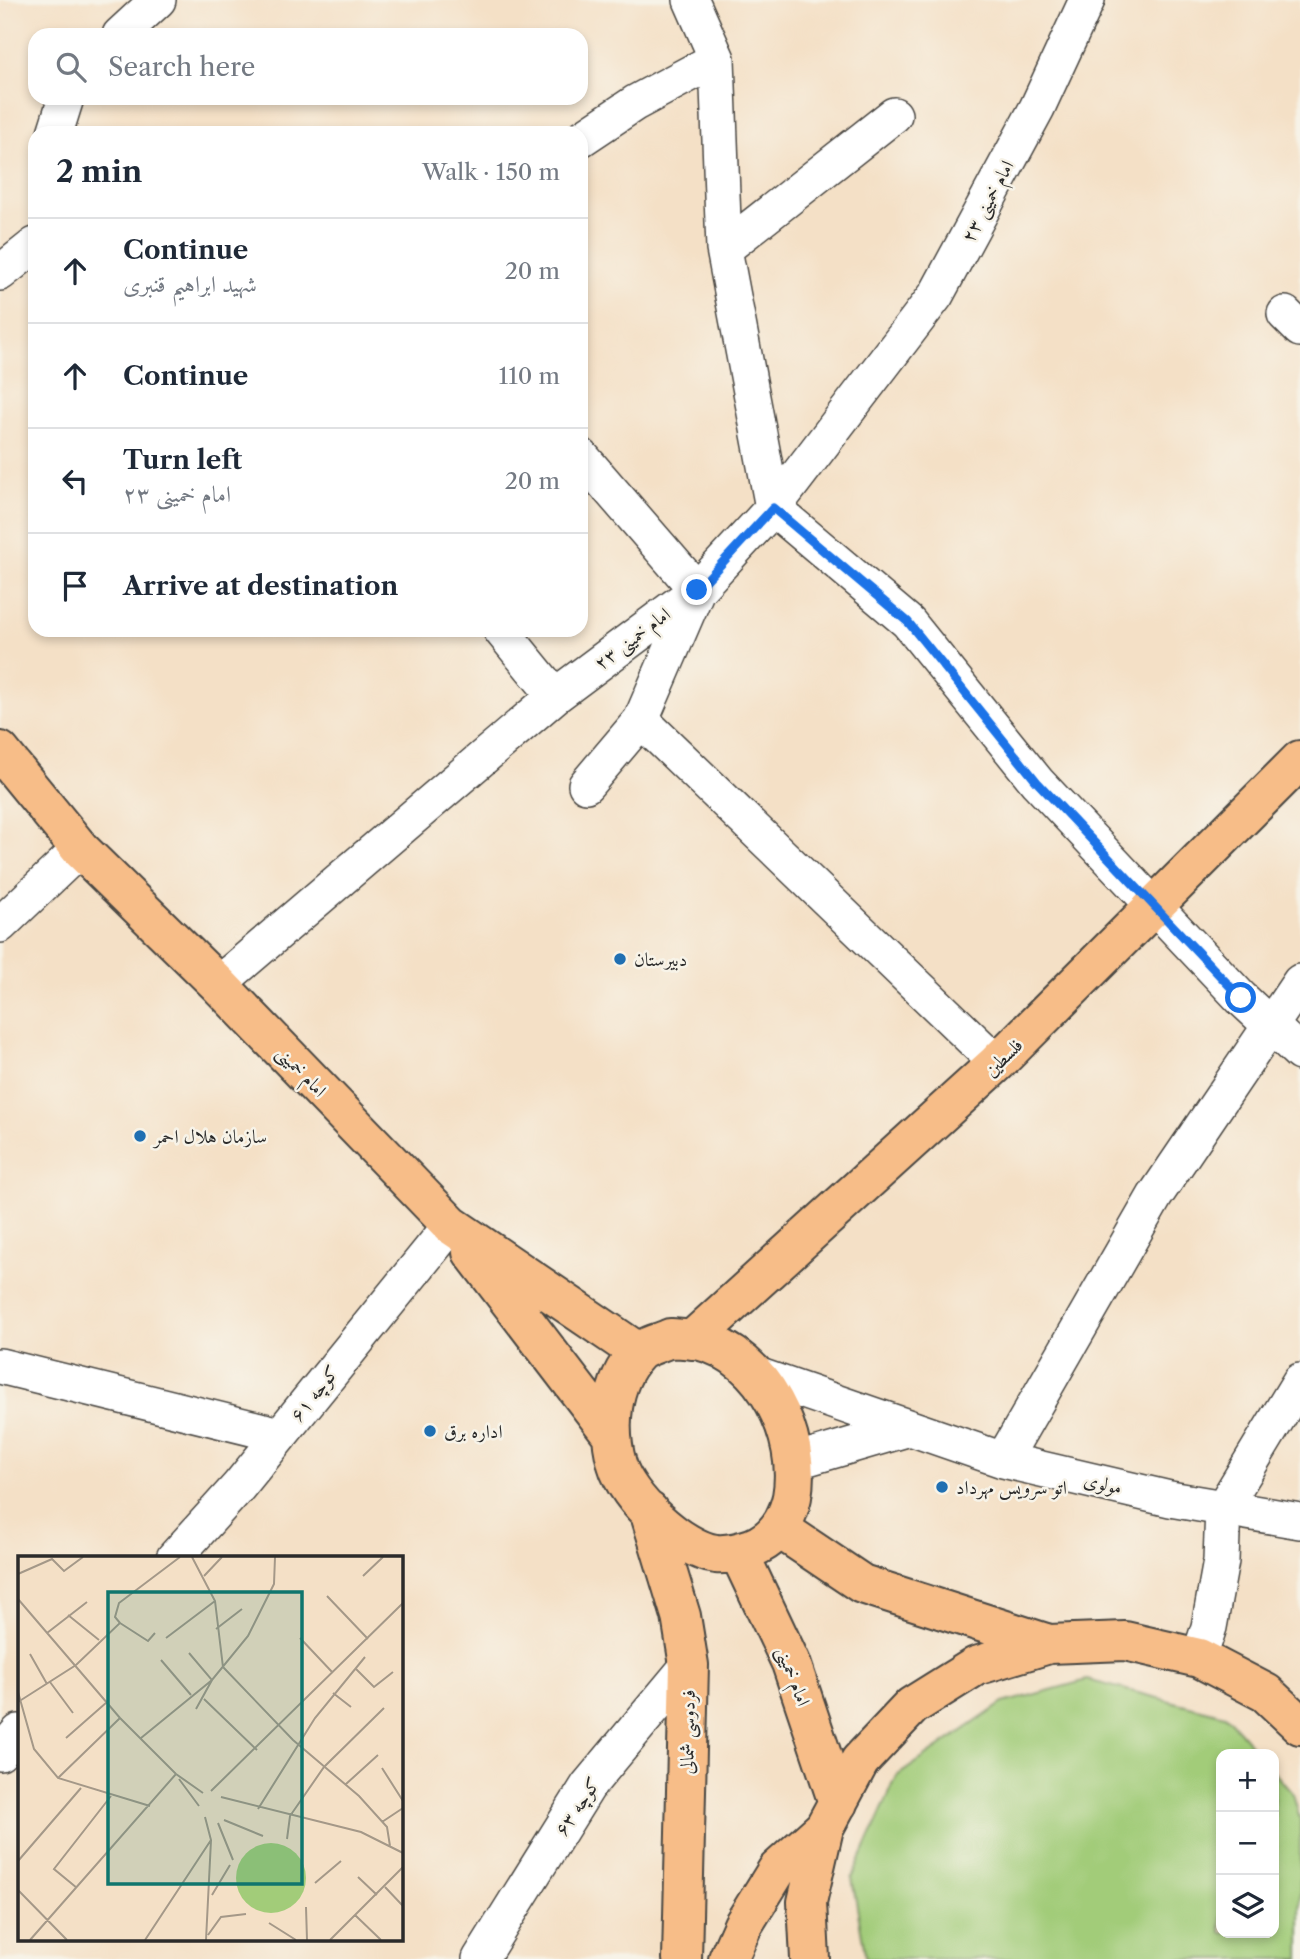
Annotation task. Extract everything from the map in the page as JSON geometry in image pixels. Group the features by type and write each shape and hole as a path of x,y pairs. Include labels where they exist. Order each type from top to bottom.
{"main road":[{"name":"امام خمینی","path":"0,751 80,849 218,984 452,1226 638,1352"},
{"name":"فلسطین","path":"692,1340 998,1063 1300,760"},
{"path":"452,1226 612,1434"},
{"path":"670,1338 692,1340 703,1341 732,1355 757,1375 785,1427 794,1462 790,1508 780,1529 767,1542 739,1553 714,1554 681,1538 633,1495 618,1467 612,1434 613,1404 625,1371 638,1352 670,1338"},
{"name":"فردوسی شمالی","path":"649,1511 681,1616 689,1665 682,1959"},
{"path":"780,1529 862,1584 1049,1644"},
{"name":"امام خمینی","path":"739,1553 791,1662 831,1816"},
{"path":"810,1959 807,1902 831,1816 860,1761 912,1706 976,1666 1049,1644 1125,1641 1199,1658 1266,1693 1300,1725"},
{"path":"728,1959 743,1925 777,1870 831,1816"}],"street":[{"path":"128,28 159,0"},
{"path":"691,0 717,59 724,249 773,508 908,622 1037,782 1154,906 1300,1053"},
{"name":"امام خمینی ۲۳","path":"218,984 555,696 697,590 773,508 936,295 1037,108 1087,0"},
{"path":"588,134 635,103 717,59"},
{"path":"57,126 64,105"},
{"path":"724,249 894,115"},
{"path":"0,274 28,251"},
{"path":"586,785 641,720 697,590 588,464"},
{"path":"506,637 555,696"},
{"path":"641,720 998,1063"},
{"path":"0,925 80,849"},
{"path":"1003,1460 1155,1196 1300,982"},
{"name":"کوچه ۶۱","path":"176,1556 280,1435 452,1226"},
{"name":"مولوی","path":"757,1375 1003,1460 1223,1508 1300,1521"},
{"path":"7,1378 280,1435"},
{"path":"1199,1658 1209,1627 1221,1561 1223,1508 1300,1381"},
{"path":"794,1462 910,1428"},
{"name":"کوچه ۶۳","path":"480,1959 588,1786 689,1665"},
{"path":"0,1754 18,1733"}],"green space":[{"path":"1087,1680 1225,1715 1255,1749 1216,1749 1216,1938 1279,1938 1279,1778 1293,1794 1300,1820 1300,1959 866,1959 852,1878 897,1776 1003,1703"}],"place":[{"name":"دبیرستان","path":"620,959"},
{"name":"سازمان هلال احمر","path":"140,1136"},
{"name":"اداره برق","path":"430,1431"},
{"name":"اتو سرویس مهرداد","path":"942,1487"}],"route":[{"path":"697,590 773,508 908,622 1037,782 1241,998"}]}
